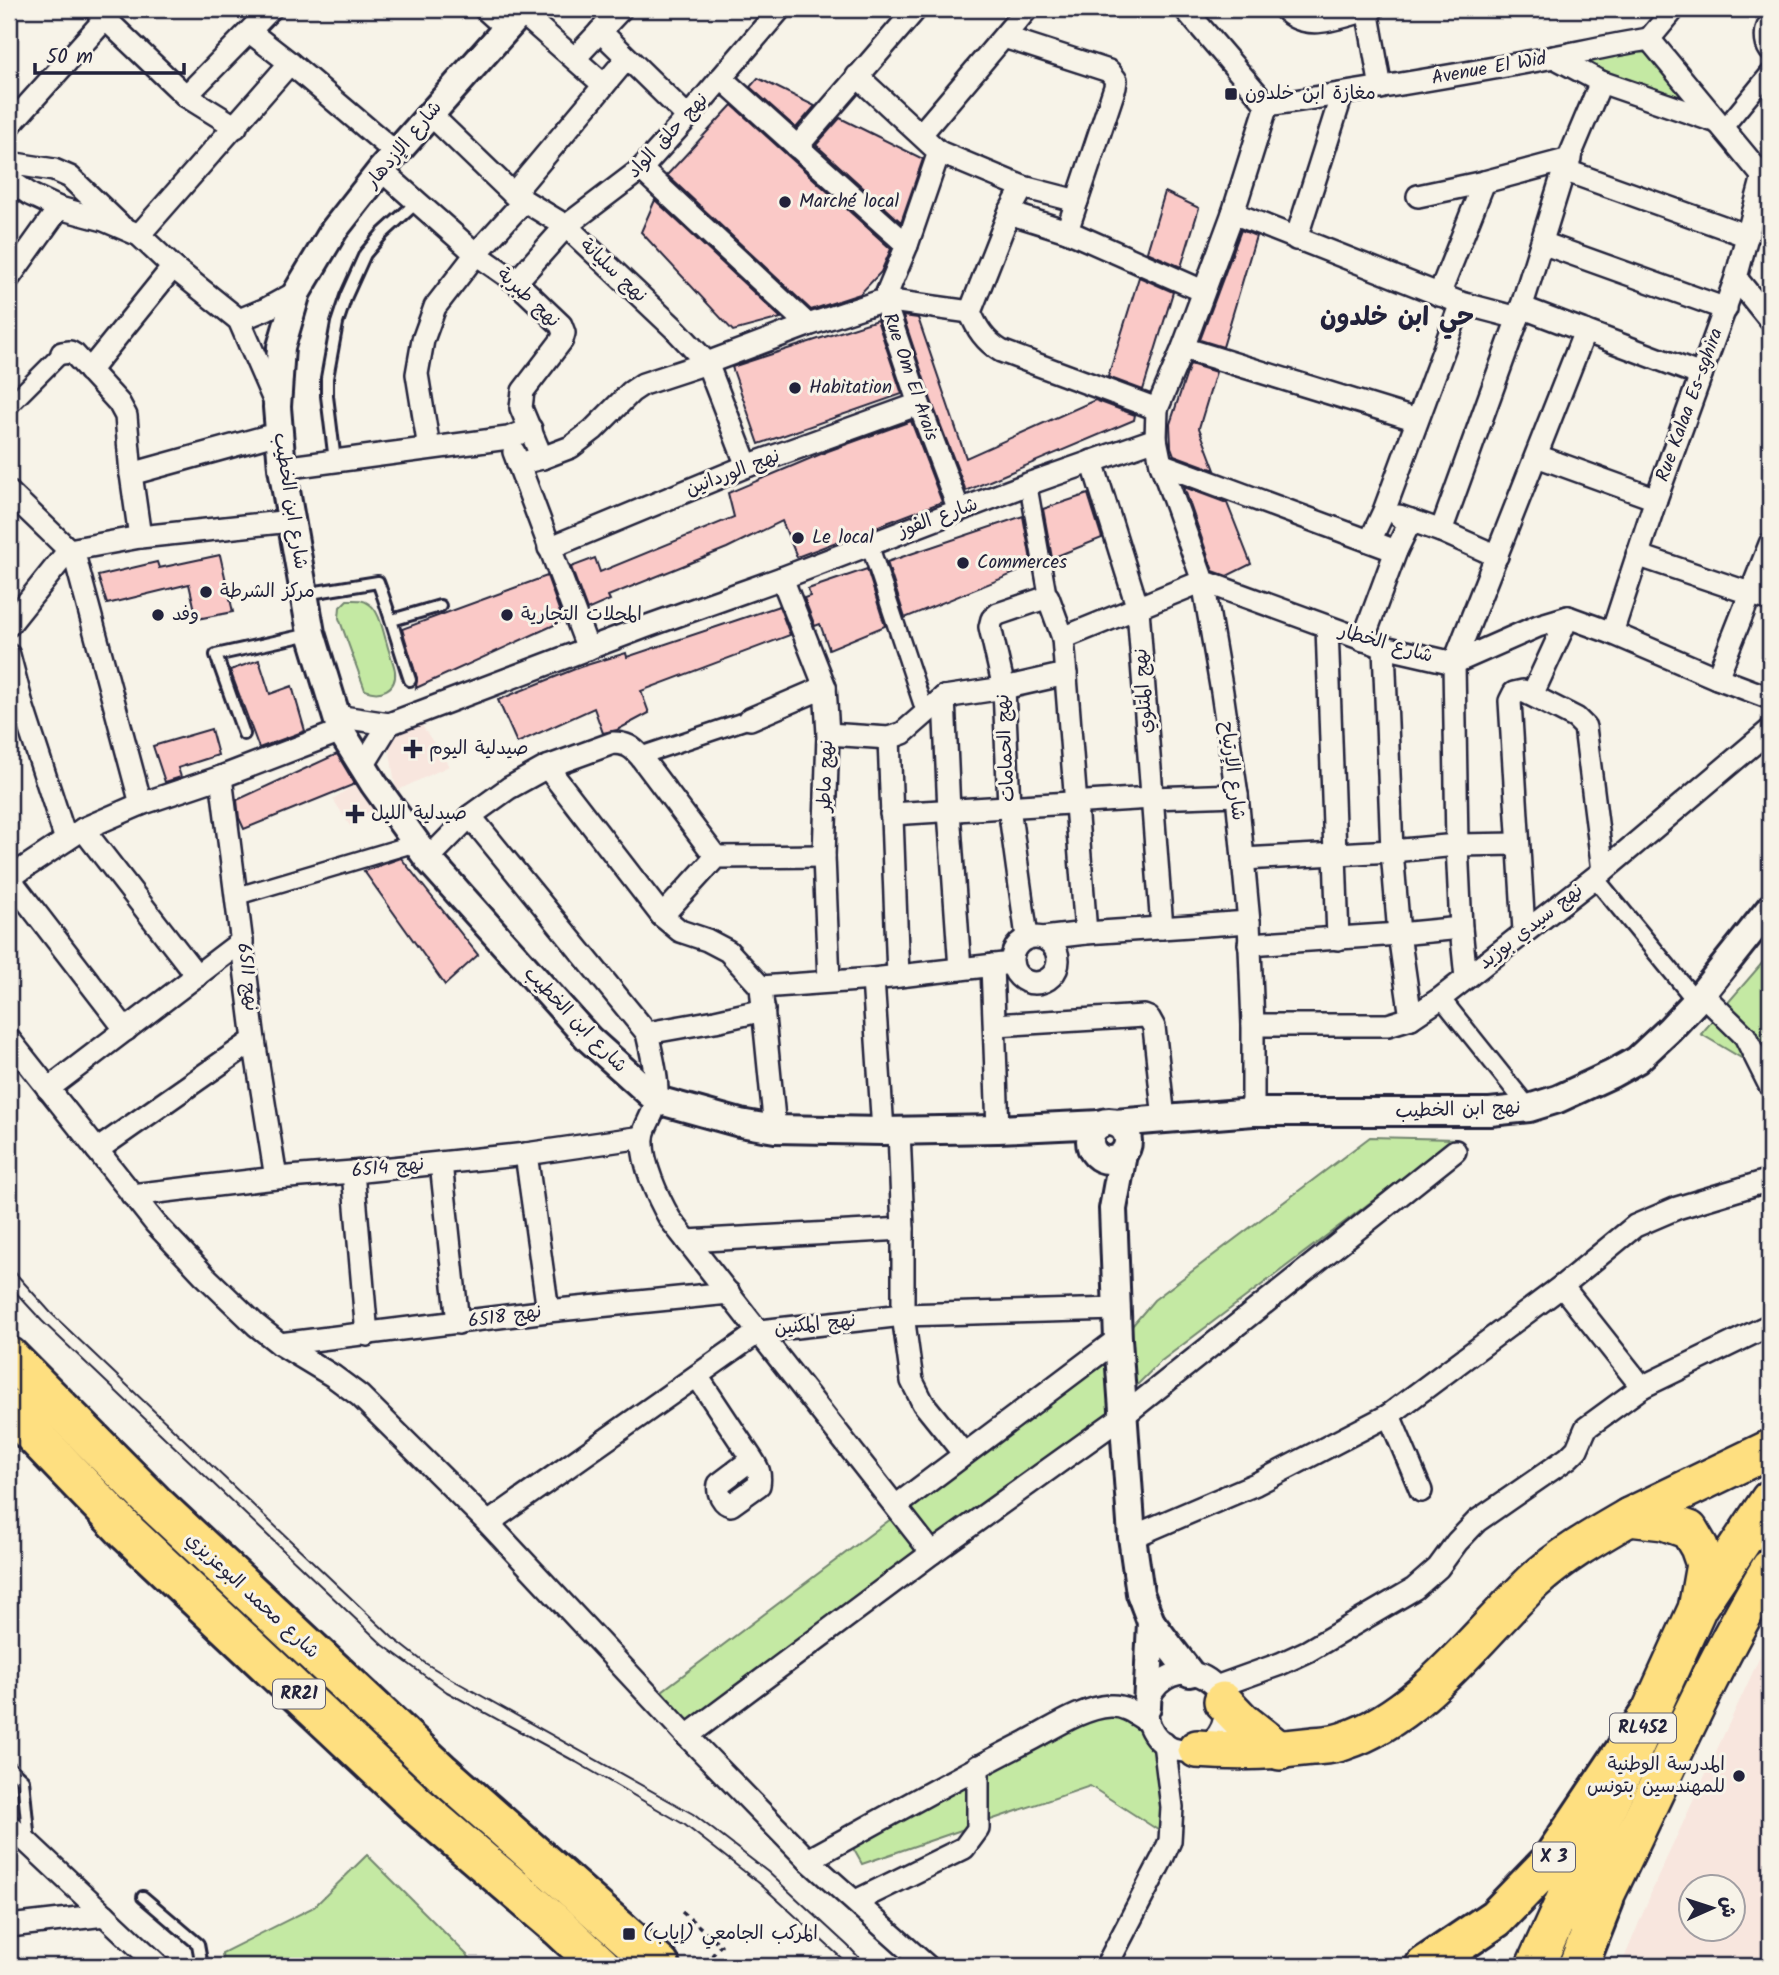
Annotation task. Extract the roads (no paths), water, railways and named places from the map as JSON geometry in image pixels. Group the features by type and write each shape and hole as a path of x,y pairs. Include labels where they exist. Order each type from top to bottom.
{"highway":[{"name":"شارع محمد البوعزيزي","path":"9,1357 154,1503 392,1727 660,1966"},
{"name":"شارع محمد البوعزيزي","path":"9,1409 128,1533 398,1788 601,1966"},
{"path":"1180,1746 1233,1752 1280,1751 1343,1742 1380,1727 1421,1696 1535,1580 1587,1541 1629,1517 1770,1449"},
{"name":"RL452","path":"1535,1966 1698,1607 1770,1499"},
{"path":"1629,1517 1664,1521 1689,1530 1705,1563 1698,1607"},
{"name":"RL452","path":"1570,1966 1684,1730 1738,1623 1770,1568"},
{"path":"1220,1694 1242,1721 1280,1751"},
{"name":"X 3","path":"1425,1966 1496,1918 1551,1861 1649,1715"},
{"path":"1578,1966 1604,1900"},
{"path":"559,1927 593,1966"}],"street":[{"path":"485,9 517,16 575,58 604,85"},
{"path":"575,58 621,9"},
{"name":"نهج حلق الواد","path":"516,282 566,226 640,169 780,9"},
{"path":"921,134 1027,9"},
{"path":"1156,439 1157,409 1233,214 1267,105 1185,9"},
{"path":"1284,9 1301,21 1317,22 1373,9"},
{"path":"1367,9 1381,88"},
{"path":"1674,9 1649,39 1766,180"},
{"path":"797,147 912,10"},
{"path":"9,126 104,12 186,96 236,127"},
{"path":"186,96 260,16"},
{"name":"نهج طبربة","path":"260,16 290,63 389,162 417,202 476,254 516,282 561,326 564,333 562,340 523,391 521,408 542,458"},
{"name":"شارع الإزدهار","path":"281,347 297,292 334,230 430,114 517,16"},
{"path":"1770,23 1767,27 1770,50"},
{"path":"600,32 688,117"},
{"path":"1004,37 1109,71 1114,75 1115,87 1067,231"},
{"name":"Avenue El Wid","path":"1267,105 1381,88 1649,39"},
{"path":"1554,57 1601,82 1722,125"},
{"path":"429,448 418,374 423,340 435,307 627,58"},
{"path":"9,163 54,170 70,177 131,231 236,127 290,63"},
{"path":"1722,125 1770,72"},
{"path":"857,76 939,152 1023,187 1077,201"},
{"path":"721,78 907,246"},
{"path":"1441,531 1519,313 1567,165 1601,82"},
{"path":"1296,239 1342,94"},
{"name":"نهج سليانة","path":"430,114 518,198 566,226 674,328 707,363 747,466"},
{"name":"Rue Om El Arais","path":"939,152 907,246 884,300 959,510"},
{"path":"1418,196 1567,165 1748,236"},
{"path":"640,169 808,325"},
{"name":"شارع ابن الخطيب","path":"9,180 31,195 58,208 104,220 131,231 239,320 278,420"},
{"name":"Rue Kalaa Es-sghira","path":"1612,633 1656,499 1726,309 1766,180"},
{"path":"1439,295 1484,182"},
{"path":"1023,187 1009,214 970,312 976,328 990,344 1001,351 1157,409"},
{"path":"9,278 58,208"},
{"path":"1009,214 1067,231 1203,291"},
{"path":"1233,214 1461,303 1519,313 1585,331 1701,375"},
{"path":"1542,243 1726,309"},
{"path":"89,371 173,267"},
{"path":"1736,278 1770,320"},
{"path":"239,320 297,292"},
{"path":"518,464 570,447 593,430 631,392 643,384 808,325 884,300 970,312"},
{"path":"1370,541 1384,511 1461,303"},
{"path":"1466,978 1457,845 1454,663 1585,331"},
{"name":"شارع ابن الخطيب","path":"281,347 278,420 282,468 311,633 338,723 363,766 422,851 589,1039 657,1100 740,1123 775,1129 891,1131 1054,1127"},
{"path":"1183,348 1417,420"},
{"path":"9,406 62,354 70,352 75,355 123,409 128,429 140,537"},
{"name":"نهج الوردانين","path":"549,548 747,466 919,404"},
{"path":"131,474 278,420"},
{"path":"282,468 508,438 531,429"},
{"path":"508,438 588,649"},
{"name":"شارع الفوز","path":"338,723 389,724 869,543 1156,439"},
{"name":"شارع الإرتياح","path":"1156,439 1161,464 1203,581 1237,795 1248,922 1254,1112"},
{"path":"1536,456 1656,499"},
{"name":"نهج المتلوي","path":"1092,461 1138,609 1162,928"},
{"path":"1161,464 1396,551"},
{"path":"1028,484 1048,597 1063,638 1086,933"},
{"path":"9,492 71,550 142,804"},
{"path":"1384,511 1441,531 1497,556"},
{"path":"1363,640 1410,520"},
{"path":"9,625 71,550 140,537 291,521"},
{"path":"869,543 925,712"},
{"path":"1717,678 1760,596 1770,544"},
{"path":"1637,555 1760,596"},
{"name":"نهج ماطر","path":"782,578 825,687 828,734 824,856 829,981"},
{"path":"1063,638 1203,581"},
{"name":"شارع الخطار","path":"1203,581 1384,647 1454,663 1529,630 1568,617"},
{"name":"نهج الحمامات","path":"1035,938 1009,807 1004,688 990,628 992,619 998,614 1048,597"},
{"path":"1532,695 1568,617 1770,698"},
{"path":"1327,627 1338,939"},
{"path":"1384,647 1392,851 1399,934 1411,1018"},
{"path":"9,655 16,714 75,834 197,976"},
{"path":"828,734 889,738 903,733 944,697 1004,688 1066,674"},
{"path":"640,756 750,719 825,687"},
{"path":"1524,931 1510,701 1519,691 1582,721 1585,727 1599,874 1699,997 1745,1036 1770,1086"},
{"path":"944,697 960,969"},
{"path":"126,1030 9,878 75,834 142,804 221,776 338,723"},
{"path":"363,766 389,724"},
{"name":"نهج سيدي بوزيد","path":"1253,1025 1388,1025 1411,1018 1441,998 1599,874 1770,730"},
{"path":"889,738 898,976"},
{"path":"237,896 422,851 509,788 547,767 613,743 631,747 640,756 716,857"},
{"path":"547,767 662,916 680,931 728,951 761,987 775,1129"},
{"name":"نهج 6511","path":"221,776 254,1040 275,1178"},
{"path":"891,814 1237,795"},
{"path":"470,816 647,1033 657,1100 643,1136 646,1163 662,1205 687,1241 932,1553"},
{"path":"1242,859 1457,845 1518,844"},
{"path":"662,916 716,857 824,856"},
{"name":"نهج ابن الخطيب","path":"1054,1127 1254,1112 1490,1112 1529,1108 1558,1099 1637,1060 1669,1031 1699,997 1770,908"},
{"path":"998,1129 995,1025 1002,964 1017,945 1035,938 1248,922"},
{"path":"1249,944 1461,928"},
{"path":"761,987 873,979 1002,964 1026,981 1042,982 1054,972 1058,956 1055,948 1035,938"},
{"path":"48,1089 242,941"},
{"path":"873,979 903,1229 903,1315 914,1388 923,1404 964,1454"},
{"path":"1441,998 1529,1108"},
{"path":"647,1033 764,1010"},
{"path":"995,1025 1144,1016 1149,1018 1154,1027 1157,1119 1117,1158 1110,1160 1054,1127"},
{"path":"9,1040 155,1223 205,1276 280,1344 360,1396 488,1523 687,1736 808,1860 927,1966"},
{"path":"97,1150 254,1040"},
{"path":"1113,1209 1090,1142 1095,1128 1108,1123 1126,1133 1113,1209 1123,1416 1132,1537 1140,1593 1151,1622 1190,1673"},
{"name":"نهج 6514","path":"132,1195 275,1178 526,1154 643,1136"},
{"path":"687,1736 932,1553 1123,1416 1455,1151"},
{"path":"526,1154 548,1311"},
{"path":"441,1163 458,1323"},
{"path":"353,1172 367,1335"},
{"path":"1132,1537 1256,1484 1390,1415 1562,1286 1635,1226 1677,1208 1770,1180"},
{"path":"687,1241 903,1229"},
{"path":"1562,1286 1642,1387"},
{"name":"نهج 6518","path":"280,1344 548,1311 729,1293"},
{"name":"نهج المكنين","path":"488,1523 760,1331 903,1315 1118,1309"},
{"path":"1220,1694 1308,1651 1415,1589 1438,1569 1457,1542 1477,1521 1569,1458 1577,1449 1587,1428 1642,1387 1770,1325"},
{"path":"896,1506 1118,1339"},
{"path":"696,1376 752,1459"},
{"path":"1390,1415 1421,1491"},
{"path":"1148,1715 1152,1693 1162,1681 1175,1674 1190,1673 1205,1677 1220,1694 1225,1716 1220,1731 1210,1742 1180,1746 1156,1736 1148,1715 1151,1622"},
{"path":"808,1860 978,1766 1084,1712 1108,1706 1127,1708 1148,1715"},
{"path":"1108,1963 1170,1841 1180,1746"},
{"path":"856,1901 964,1848 970,1842 978,1829 978,1766"},
{"path":"9,1825 159,1966"},
{"path":"9,1926 105,1915"}],"lane":[{"path":"335,461 327,378 337,323 365,254 382,234 417,202"},
{"name":"شارع ابن الخطيب","path":"304,594 378,582 410,680"},
{"path":"392,620 440,606"},
{"path":"244,734 216,656 311,633"},
{"path":"9,1767 23,1780 29,1845"},
{"path":"143,1897 198,1944 202,1966"}],"tram line":[{"path":"9,1266 51,1313 393,1638 425,1663 455,1681 693,1814 768,1872 867,1966"},
{"path":"9,1285 42,1321 383,1645 447,1692 685,1825 759,1883 850,1966"}],"place":[{"name":"مغازة ابن خلدون","path":"1231,94"},
{"name":"Marché local","path":"785,202"},
{"name":"Habitation","path":"795,388"},
{"name":"Le local","path":"798,538"},
{"name":"Commerces","path":"963,563"},
{"name":"مركز الشرطة","path":"206,592"},
{"name":"وفد","path":"158,615"},
{"name":"المحلات التجارية","path":"507,615"},
{"name":"صيدلية اليوم","path":"413,749"},
{"name":"صيدلية الليل","path":"355,814"},
{"name":"المدرسة الوطنية للمهندسين بتونس","path":"1739,1776"},
{"name":"المركب الجامعي (إياب)","path":"629,1934"}],"district":[{"name":"حي ابن خلدون","path":"1397,318"}]}
